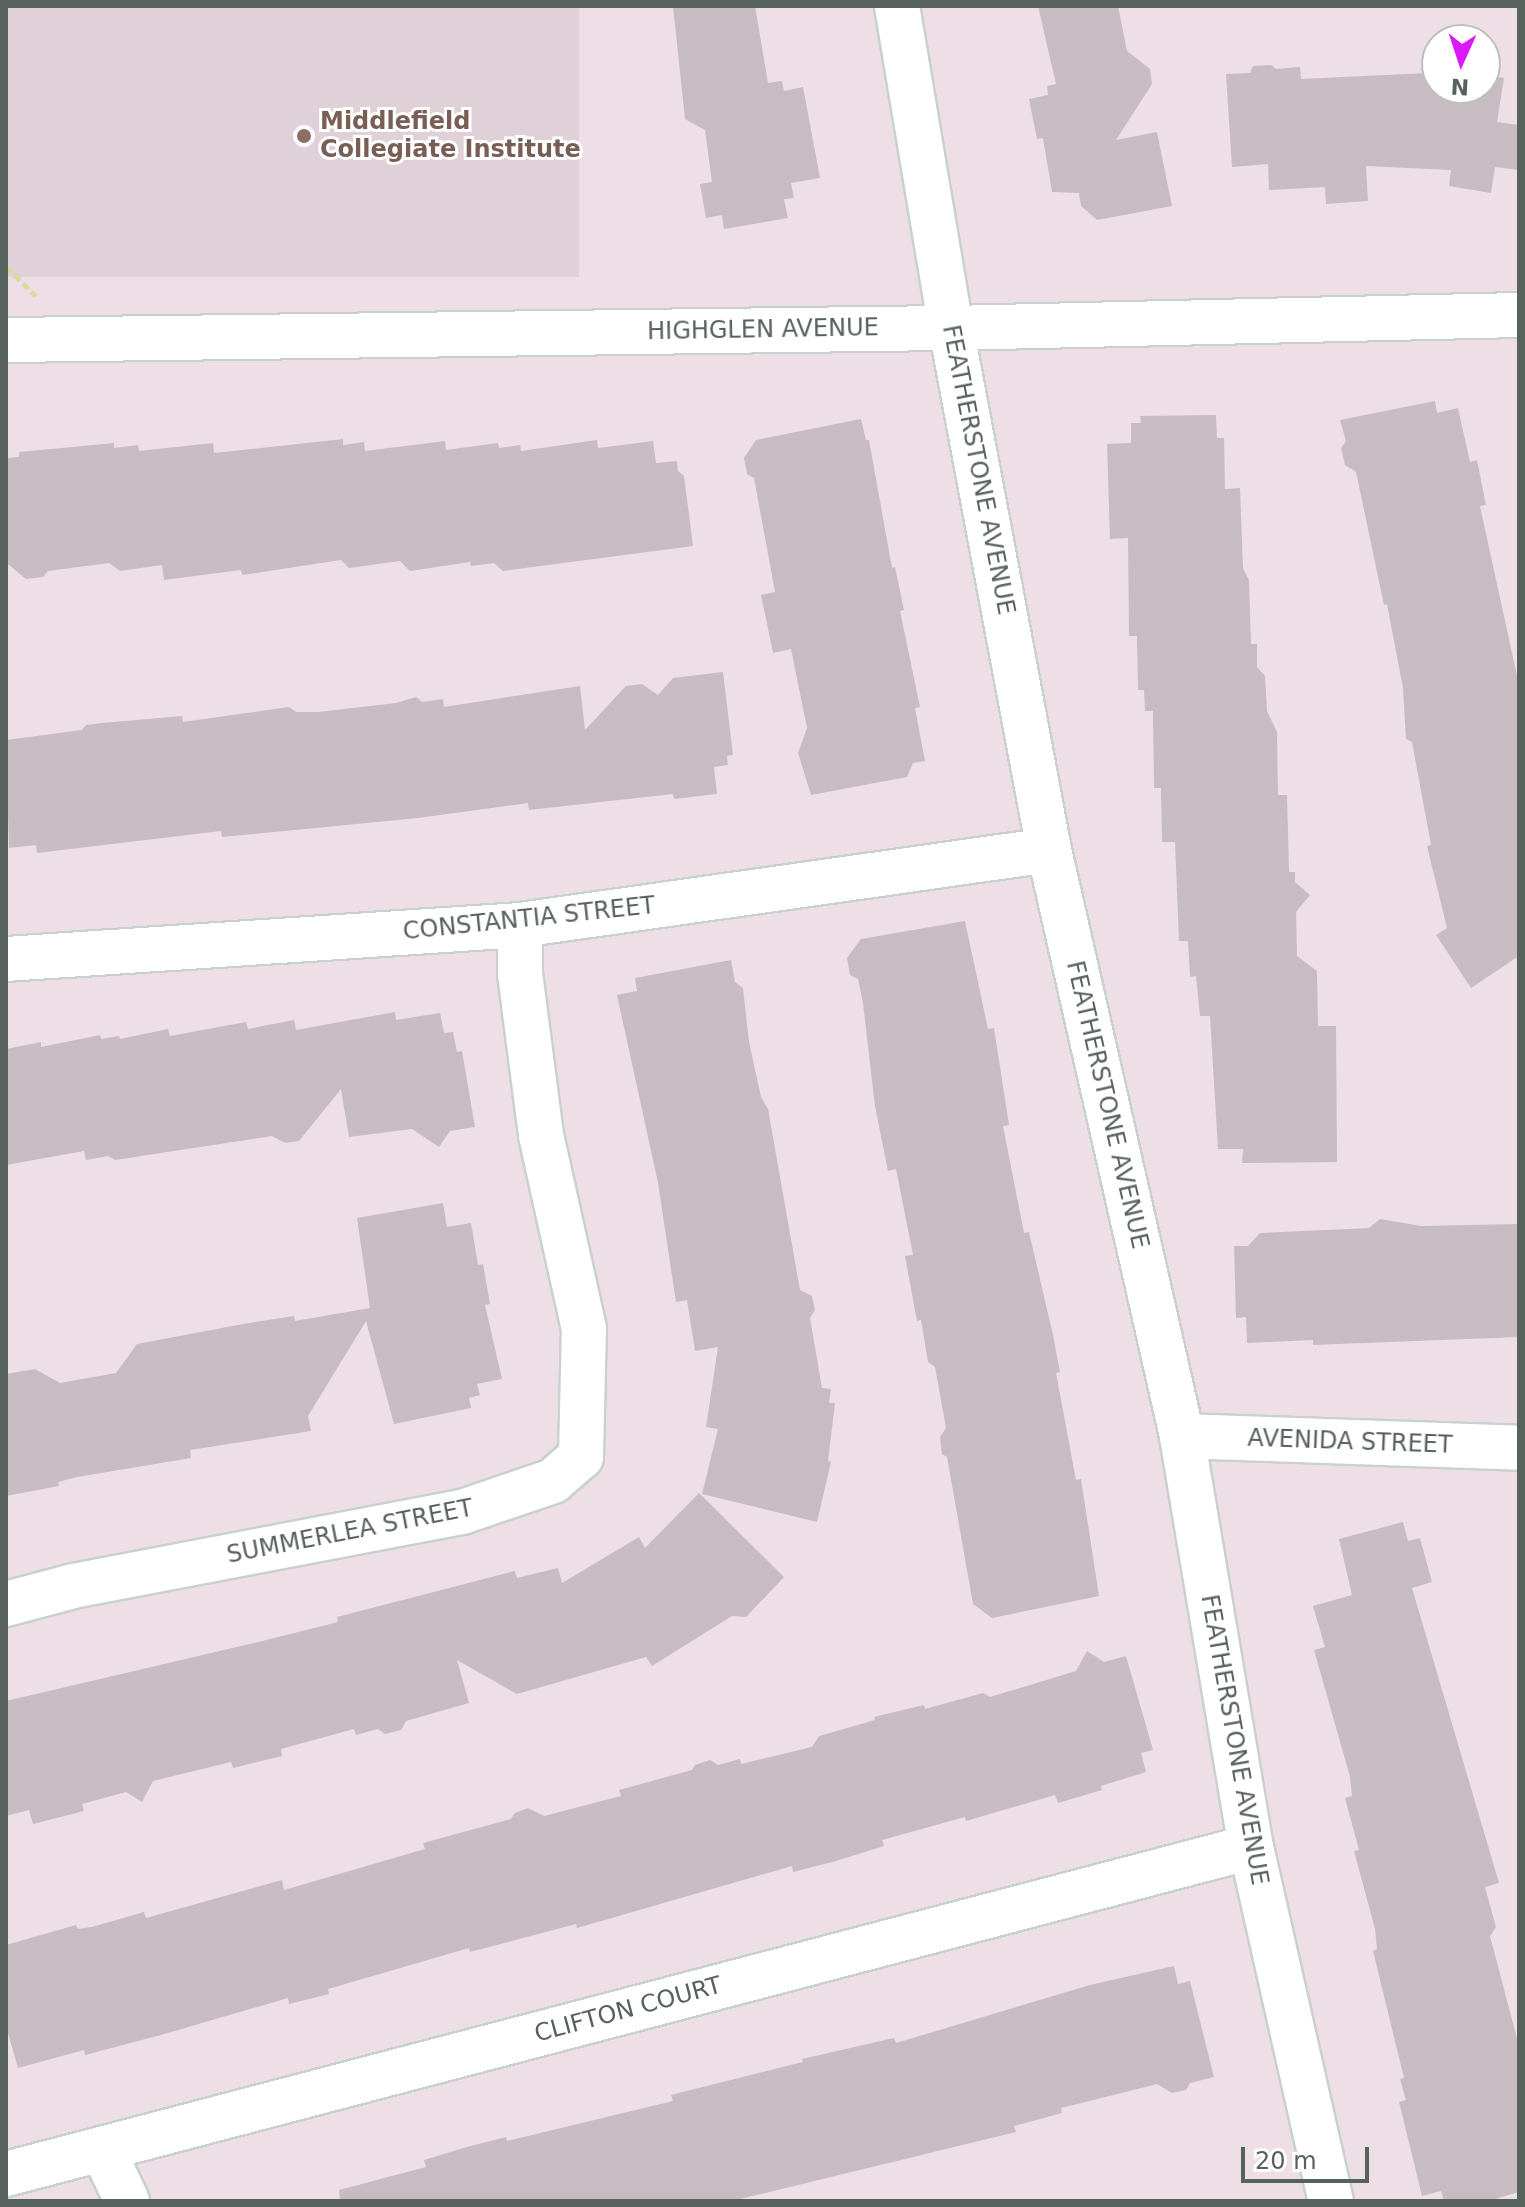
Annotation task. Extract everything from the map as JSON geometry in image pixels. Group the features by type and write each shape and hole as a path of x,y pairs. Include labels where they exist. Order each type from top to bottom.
{"street":[{"name":"FEATHERSTONE AVENUE","path":"897,6 951,328 1049,850 1182,1436 1251,1847 1331,2201"},
{"name":"HIGHGLEN AVENUE","path":"6,340 951,328 1519,315"},
{"name":"CONSTANTIA STREET","path":"6,959 520,925 1049,850"},
{"name":"SUMMERLEA STREET","path":"6,1604 73,1586 462,1512 553,1481 581,1457 584,1329 541,1135 520,974 520,925"},
{"name":"AVENIDA STREET","path":"1182,1436 1519,1448"},
{"name":"CLIFTON COURT","path":"6,2174 1251,1847"},
{"path":"103,2150 127,2201"}],"shaded area":[{"name":"Middlefield Collegiate Institute","path":"6,6 579,6 579,277 6,277"}],"building":[{"path":"673,6 755,6 768,83 782,81 784,91 803,87 820,178 791,183 794,198 784,199 788,218 724,229 722,215 706,218 700,184 712,182 705,130 685,119"},
{"path":"1038,6 1118,6 1127,51 1150,69 1152,84 1116,140 1157,132 1172,206 1097,220 1081,206 1079,193 1052,192 1043,138 1037,139 1029,99 1048,95 1047,86 1056,84"},
{"path":"1271,65 1276,69 1300,67 1301,79 1421,73 1421,104 1500,104 1497,122 1519,125 1519,170 1495,167 1491,193 1449,186 1451,170 1366,166 1368,201 1326,204 1325,187 1269,190 1268,164 1232,167 1226,74 1250,73 1253,66"},
{"path":"1435,401 1437,413 1458,408 1470,462 1477,460 1486,505 1480,506 1519,685 1519,956 1471,988 1436,935 1447,928 1427,846 1431,845 1412,742 1406,739 1403,688 1387,604 1384,605 1356,472 1345,465 1341,448 1346,441 1340,420"},
{"path":"1216,415 1217,438 1224,438 1225,489 1240,488 1243,568 1249,580 1251,644 1257,644 1257,667 1265,676 1267,711 1277,732 1278,795 1287,795 1289,872 1295,872 1295,882 1310,895 1296,912 1297,956 1317,971 1318,1026 1336,1026 1337,1162 1242,1163 1243,1149 1218,1149 1210,1016 1200,1016 1196,976 1190,977 1188,941 1179,941 1175,842 1162,842 1161,788 1154,788 1153,711 1145,711 1144,690 1138,690 1137,636 1129,636 1128,538 1110,539 1107,444 1131,443 1131,423 1141,423 1140,416"},
{"path":"861,419 866,440 869,440 892,568 895,567 904,610 900,611 920,707 915,708 925,761 913,763 907,777 811,795 798,753 807,728 791,649 773,653 761,595 775,592 754,478 747,474 744,458 756,440"},
{"path":"343,439 343,445 364,442 365,451 445,441 446,450 498,443 499,448 520,445 521,451 597,440 598,448 653,441 656,463 677,461 678,471 684,476 693,546 503,571 494,563 471,566 470,562 410,571 400,561 349,568 341,560 242,575 241,570 164,580 162,565 120,571 109,563 48,571 43,577 26,579 8,564 6,458 19,457 19,452 114,443 114,448 138,445 139,451 213,443 214,453"},
{"path":"723,672 733,755 727,756 728,765 714,767 717,794 674,799 673,794 529,810 528,803 418,818 222,837 221,831 37,853 36,845 9,848 6,740 82,730 86,725 102,723 182,716 183,722 289,707 296,712 318,712 396,703 416,697 422,702 443,699 444,707 580,686 585,730 626,686 642,684 658,695 673,678"},
{"path":"965,921 988,1029 994,1028 1009,1125 1003,1126 1024,1233 1029,1232 1053,1335 1060,1372 1056,1373 1076,1480 1081,1479 1099,1596 992,1618 973,1604 947,1457 942,1454 940,1437 946,1428 935,1367 928,1362 921,1320 917,1321 905,1256 913,1255 896,1169 888,1171 875,1106 858,979 850,975 847,958 861,939"},
{"path":"731,960 735,982 743,988 749,1042 761,1097 768,1109 800,1290 812,1296 815,1310 810,1318 822,1388 831,1389 829,1403 835,1403 828,1461 831,1462 817,1522 702,1494 718,1429 706,1427 718,1347 695,1351 687,1300 676,1302 658,1183 617,995 637,991 635,978"},
{"path":"395,1012 396,1020 440,1013 444,1033 453,1032 457,1052 462,1051 475,1127 450,1131 439,1147 412,1129 349,1137 341,1089 299,1141 285,1143 272,1136 115,1160 108,1156 86,1160 84,1151 6,1165 6,1049 41,1042 41,1047 100,1035 101,1039 119,1036 120,1039 168,1029 170,1036 246,1022 248,1029 294,1020 296,1030"},
{"path":"443,1203 447,1227 471,1223 478,1265 483,1264 490,1304 485,1305 502,1379 477,1384 480,1395 469,1398 471,1408 394,1424 366,1321 308,1416 311,1431 190,1450 191,1458 77,1477 58,1482 59,1486 6,1496 6,1374 35,1369 60,1383 116,1373 137,1344 294,1316 295,1321 370,1308 357,1218"},
{"path":"1380,1219 1421,1226 1519,1224 1519,1337 1313,1345 1313,1340 1247,1343 1246,1317 1236,1318 1234,1246 1248,1246 1260,1233 1369,1228"},
{"path":"699,1493 784,1577 746,1617 732,1616 652,1666 646,1657 517,1694 457,1660 469,1703 406,1721 401,1730 385,1734 378,1729 356,1735 354,1729 281,1749 282,1756 233,1768 231,1762 153,1781 142,1802 126,1792 82,1804 84,1811 33,1824 29,1810 6,1816 6,1701 338,1622 337,1617 515,1571 517,1578 558,1568 562,1583 639,1537 645,1548"},
{"path":"1403,1522 1408,1541 1420,1538 1432,1582 1412,1588 1499,1883 1485,1887 1496,1927 1490,1936 1519,2046 1519,2192 1488,2201 1444,2201 1441,2191 1422,2196 1399,2102 1406,2100 1400,2079 1404,2078 1373,1951 1377,1949 1375,1929 1354,1851 1359,1850 1345,1798 1352,1796 1350,1777 1314,1650 1325,1647 1313,1606 1352,1595 1339,1539"},
{"path":"1087,1651 1104,1662 1126,1656 1153,1750 1141,1753 1146,1772 1101,1786 1102,1790 1058,1803 1055,1795 966,1821 965,1817 882,1840 884,1846 836,1861 793,1872 792,1866 577,1928 576,1924 470,1952 469,1948 328,1989 329,1994 289,2004 288,1998 85,2055 84,2050 18,2068 6,2026 6,1945 76,1925 78,1929 92,1927 144,1912 146,1918 282,1880 284,1890 425,1849 423,1843 511,1819 515,1813 528,1808 544,1816 621,1796 619,1790 692,1770 695,1765 710,1760 718,1765 740,1759 741,1764 812,1747 819,1736 875,1720 874,1717 924,1705 925,1709 983,1693 990,1697 1076,1671"},
{"path":"1174,1966 1178,1984 1190,1981 1214,2077 1190,2083 1186,2090 1172,2093 1157,2084 1061,2108 1062,2113 1014,2126 1016,2132 732,2201 340,2201 339,2190 426,2167 424,2160 467,2147 506,2137 507,2141 673,2101 671,2095 803,2062 802,2059 894,2038 896,2043 1090,1985"}],"place":[{"name":"Middlefield Collegiate Institute","path":"304,136"}]}
